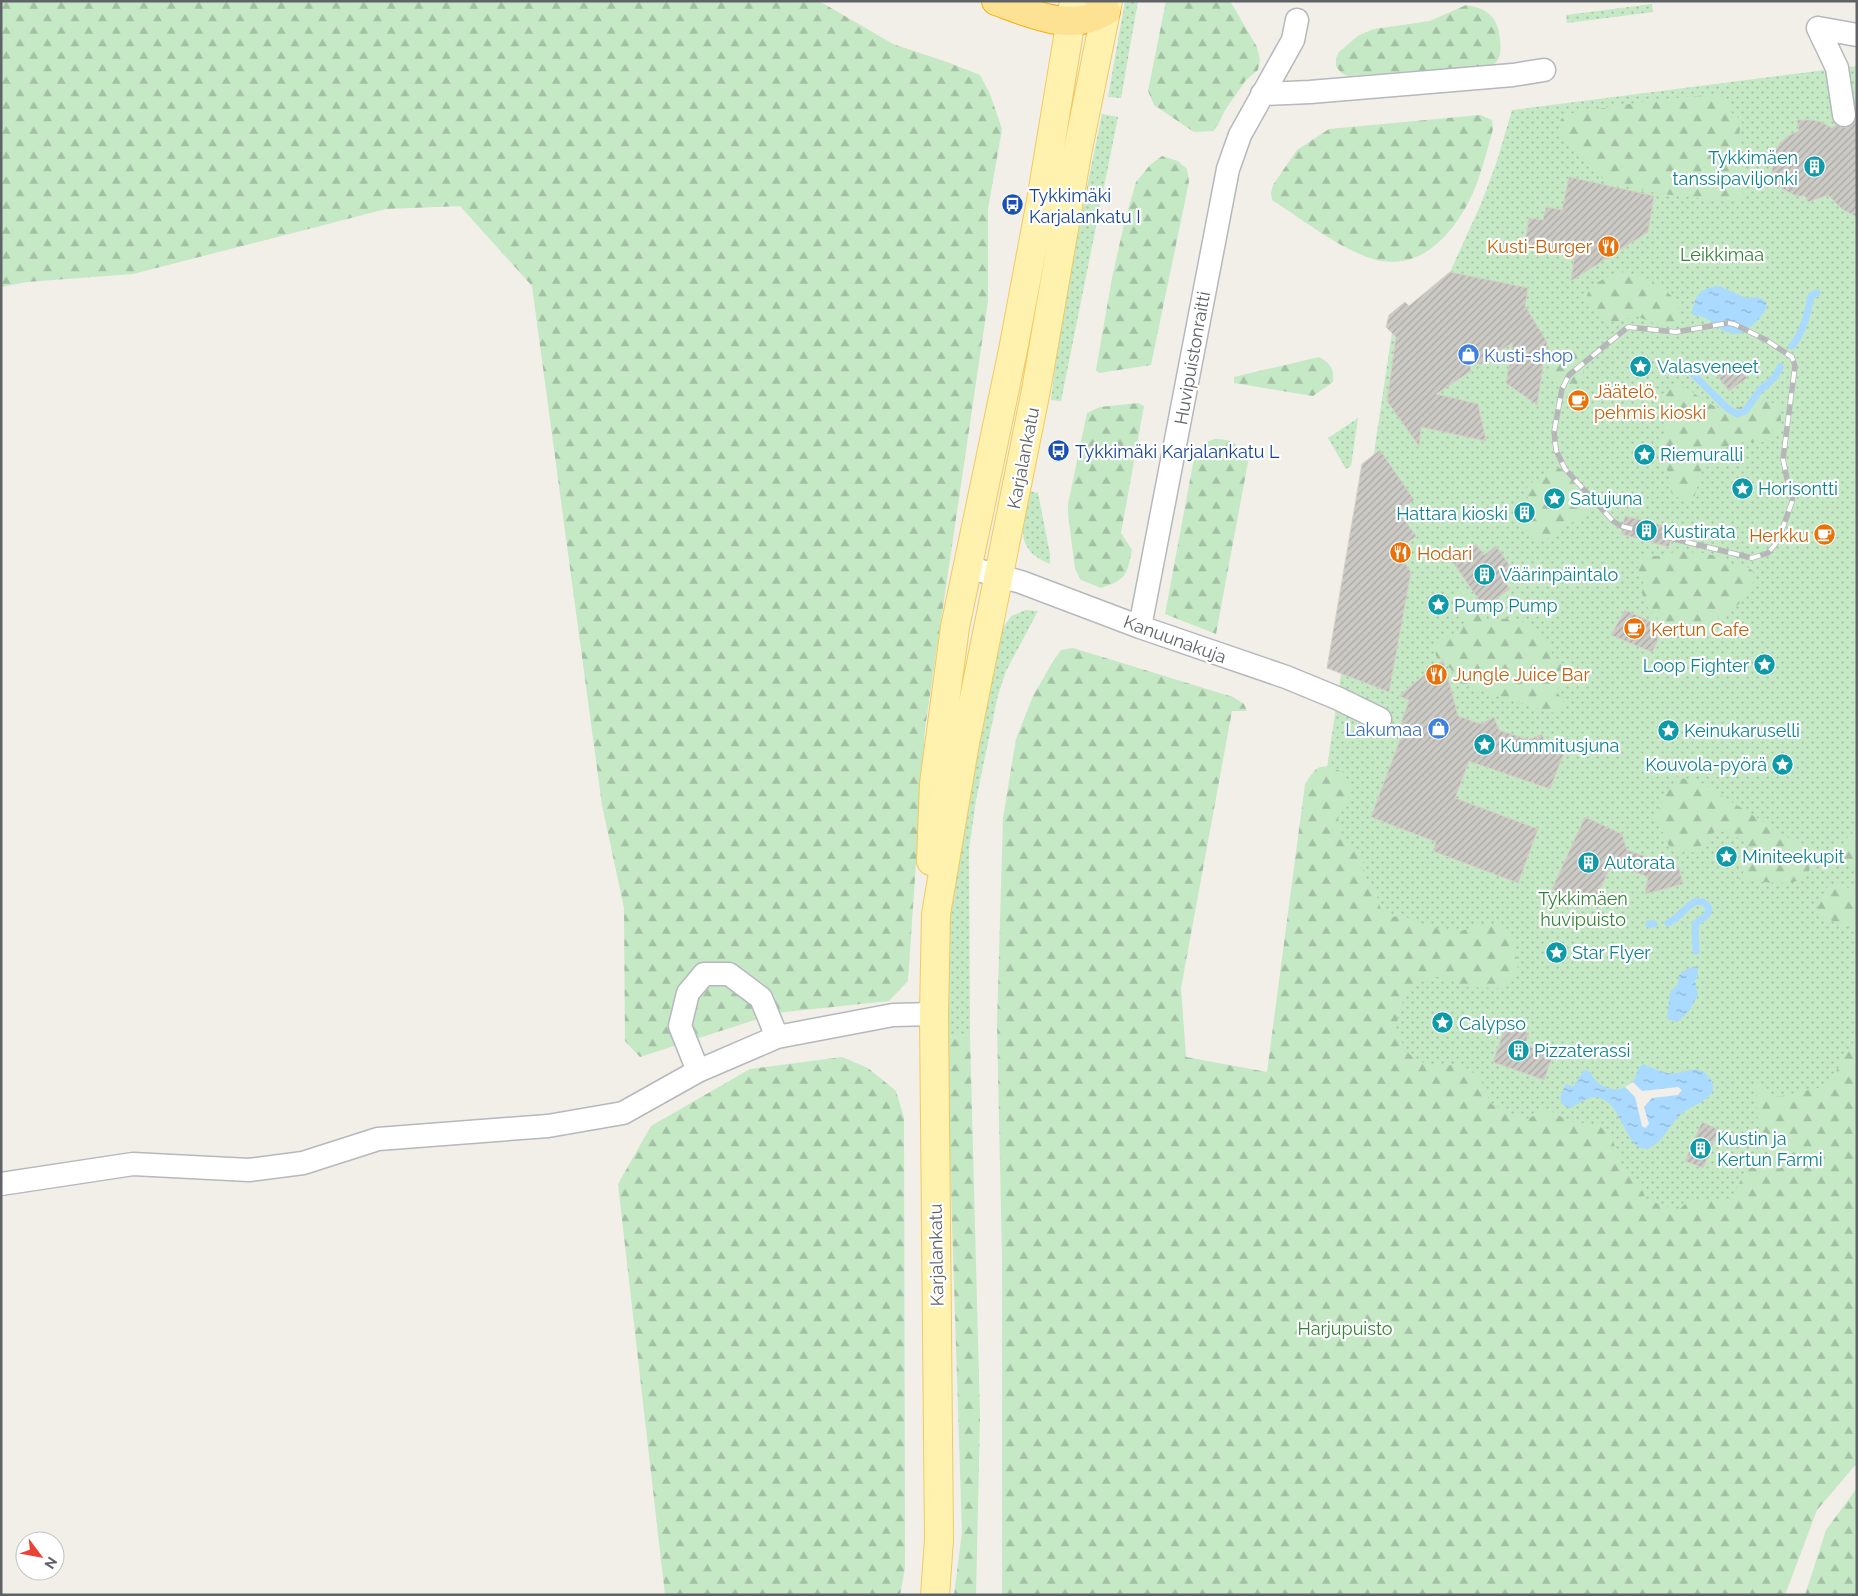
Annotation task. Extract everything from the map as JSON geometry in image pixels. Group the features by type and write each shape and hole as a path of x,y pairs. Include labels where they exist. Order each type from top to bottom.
{"highway":[{"path":"996,1 1036,14 1072,12 1082,22 1095,18 1104,5"}],"main road":[{"name":"Karjalankatu","path":"935,1595 939,1530 934,1014 936,914 965,743 1034,399 1104,5"},
{"name":"Karjalankatu","path":"936,914 930,872 934,784 955,627 1014,350 1072,12"}],"street":[{"name":"Huvipuistonraitti","path":"1140,627 1228,169 1240,135 1293,40 1296,20"},
{"path":"1844,115 1837,68 1818,28 1857,35"},
{"path":"1262,94 1310,92 1504,76 1544,70"},
{"name":"Kanuunakuja","path":"967,567 998,574 1140,627 1286,677 1337,698 1380,719"},
{"path":"698,1071 680,1026 688,993 704,974 729,974 761,998 777,1037"},
{"path":"1,1184 133,1164 249,1170 303,1163 378,1139 548,1126 623,1113 698,1071 777,1037 893,1015 934,1014"}],"green space":[{"path":"1,1 819,1 893,44 980,75 990,94 1002,129 988,209 988,301 925,729 908,981 889,1001 776,1013 640,1057 625,1041 624,908 602,805 532,286 460,206 386,209 133,274 27,282 1,287"},
{"path":"1125,1 1138,1 1121,98 1108,97"},
{"path":"1166,1 1230,1 1257,47 1260,60 1258,70 1246,80 1213,131 1194,132 1154,105 1148,91"},
{"path":"1652,4 1653,12 1567,23 1566,15"},
{"path":"1466,5 1474,6 1486,12 1495,20 1499,33 1500,52 1498,60 1493,65 1348,76 1341,73 1336,66 1336,58 1339,52 1359,35 1374,29 1430,21"},
{"name":"Tykkimäen huvipuisto","path":"1857,66 1857,1280 1277,1103 1394,319 1450,272 1481,204 1497,161 1512,110"},
{"path":"1718,94 1728,102 1731,112 1742,121 1739,145 1744,176 1744,191 1742,199 1735,201 1668,195 1609,183 1601,177 1586,159 1568,144 1560,131 1561,119 1572,113 1655,100"},
{"path":"1102,114 1118,117 1061,401 1051,400 1062,309"},
{"path":"1480,115 1492,120 1493,129 1477,183 1461,216 1450,231 1423,254 1407,260 1389,262 1370,258 1332,240 1272,200 1273,185 1297,150 1329,129"},
{"path":"1162,156 1178,161 1187,169 1189,182 1151,365 1099,373 1096,370 1112,278 1136,182 1150,165"},
{"path":"1622,272 1650,281 1674,299 1679,307 1681,317 1674,326 1661,326 1636,316 1614,322 1603,317 1586,301 1590,289 1594,285"},
{"path":"1562,348 1576,349 1587,357 1579,382 1565,393 1552,376 1549,365 1552,355"},
{"path":"1319,357 1331,367 1333,382 1313,396 1234,383 1234,377"},
{"path":"1684,386 1706,402 1727,412 1758,400 1771,402 1780,406 1781,420 1777,434 1764,442 1743,442 1721,449 1701,471 1694,499 1683,501 1671,492 1660,444 1667,424 1664,408 1666,395 1672,387"},
{"path":"1138,403 1144,406 1121,533 1132,550 1129,565 1127,571 1120,579 1101,588 1081,580 1075,569 1068,504 1087,413 1100,407"},
{"path":"1358,418 1351,466 1346,469 1328,438"},
{"path":"1215,439 1227,440 1236,444 1248,462 1216,634 1165,614 1195,453 1206,442"},
{"path":"1560,468 1580,487 1593,504 1577,519 1537,544 1523,527 1539,514 1526,495 1528,485"},
{"path":"1029,491 1038,493 1050,554 1050,564 1038,558 1030,551 1025,542 1023,524"},
{"path":"1675,551 1703,553 1720,557 1727,564 1747,567 1753,571 1751,590 1743,601 1723,614 1702,633 1683,639 1656,617 1647,606 1642,594 1643,581 1638,569 1645,556 1666,556"},
{"path":"1460,590 1468,592 1489,621 1509,618 1520,620 1549,642 1552,655 1565,666 1568,672 1566,679 1556,690 1565,705 1561,711 1555,713 1546,711 1456,682 1451,669 1436,656 1435,647 1439,639 1460,633 1466,621 1453,606 1453,598"},
{"path":"1026,610 1038,611 1006,671 998,695 976,800 969,849 970,1035 946,1037 949,908 979,737 1001,631 1011,616"},
{"name":"Harjupuisto","path":"1073,648 1233,697 1244,704 1247,711 1232,711 1181,988 1186,1057 1267,1072 1305,784 1313,772 1320,767 1329,767 1343,772 1346,779 1349,795 1346,804 1338,816 1340,837 1362,855 1365,876 1377,896 1381,910 1390,917 1403,916 1434,928 1458,932 1479,925 1501,926 1513,938 1518,969 1503,988 1467,987 1442,977 1429,978 1415,986 1404,999 1396,1027 1400,1039 1409,1054 1427,1065 1454,1065 1479,1075 1491,1104 1526,1120 1547,1109 1569,1121 1598,1125 1611,1136 1623,1168 1639,1184 1646,1199 1678,1211 1690,1199 1729,1201 1760,1147 1755,1077 1772,1098 1827,1086 1857,1037 1857,1463 1817,1510 1785,1595 1002,1595 1002,1258 997,1025 1003,818 1016,739 1033,696 1061,650"},
{"path":"1677,777 1702,783 1803,847 1809,862 1808,873 1802,879 1791,882 1778,883 1739,879 1750,862 1747,843 1729,833 1716,830 1695,852 1678,854 1670,848 1656,818 1664,797"},
{"path":"1857,825 1857,871 1839,854 1841,846"},
{"path":"1839,883 1857,893 1857,930 1814,914 1828,886"},
{"path":"970,1035 980,1417 976,1595 954,1595 962,1532 946,1037"},
{"path":"842,1057 868,1068 896,1091 904,1118 905,1568 900,1595 665,1595 618,1184 651,1126 750,1069"},
{"path":"1857,1488 1857,1595 1805,1595 1826,1530"}],"water":[{"path":"1719,286 1746,298 1759,297 1766,302 1765,311 1759,319 1740,334 1727,332 1709,320 1692,314 1695,301 1700,293 1707,288"},
{"path":"1697,966 1698,976 1695,981 1698,995 1689,1011 1677,1022 1667,1019 1670,992 1678,984 1679,975 1687,969"},
{"path":"1643,1064 1668,1073 1698,1070 1708,1076 1713,1084 1713,1090 1709,1097 1678,1117 1662,1138 1653,1146 1644,1148 1636,1145 1612,1107 1604,1100 1591,1097 1570,1108 1562,1104 1560,1098 1566,1084 1573,1087 1584,1070 1590,1072 1593,1078 1603,1086 1622,1089 1633,1081"}],"pier":[{"path":"1633,1082 1642,1091 1678,1087 1682,1090 1678,1095 1652,1098 1644,1107 1649,1124 1645,1128 1642,1126 1635,1097 1625,1087"}],"building":[{"name":"Tykkimäen tanssipaviljonki","path":"1857,116 1857,217 1842,209 1828,195 1808,202 1805,196 1796,196 1781,188 1772,172 1772,162 1780,143 1788,136 1799,131 1797,120 1812,120 1832,128 1836,125 1845,128 1852,125"},
{"path":"1569,177 1654,196 1648,232 1571,281 1574,257 1524,248 1529,218 1543,220 1546,207 1562,210"},
{"path":"1450,272 1528,288 1525,306 1547,342 1537,405 1506,383 1513,342 1480,365 1468,357 1471,371 1436,394 1478,404 1486,441 1421,427 1419,446 1387,401 1396,337 1386,327 1389,315 1405,302 1409,306"},
{"path":"1734,361 1747,378 1729,391 1716,374"},
{"path":"1380,450 1414,500 1398,511 1416,536 1396,551 1411,572 1389,692 1327,668 1362,464"},
{"name":"Kustirata","path":"1625,516 1673,528 1669,547 1621,534"},
{"name":"Väärinpäintalo","path":"1476,544 1484,555 1496,546 1513,570 1502,578 1510,589 1484,607 1452,561"},
{"name":"Kertun Cafe","path":"1625,610 1656,624 1658,640 1652,652 1611,635"},
{"path":"1443,660 1458,716 1481,724 1494,717 1499,730 1529,740 1542,734 1546,746 1564,753 1550,789 1469,761 1455,798 1538,829 1518,883 1433,851 1436,842 1371,817 1401,737 1397,735 1409,700 1399,696"},
{"name":"Autorata","path":"1585,817 1622,834 1627,850 1679,868 1683,884 1645,894 1648,877 1612,863 1592,907 1552,889"},
{"name":"Pizzaterassi","path":"1506,1025 1529,1033 1525,1045 1553,1055 1544,1080 1493,1062"},
{"name":"Kustin ja Kertun Farmi","path":"1702,1122 1719,1130 1703,1168 1685,1161"}],"waterway":[{"path":"1792,346 1802,329 1811,296 1817,293"},
{"path":"1691,372 1727,408 1737,414 1745,411 1760,390 1775,377 1780,367"},
{"path":"1668,923 1696,901 1705,904 1709,909 1707,915 1695,924 1696,951"},
{"path":"1649,924 1654,924"}],"railway":[{"path":"1728,323 1734,324 1766,340 1792,357 1795,366 1783,459 1787,479 1793,493 1792,502 1778,541 1768,553 1752,558 1621,526 1613,521 1565,469 1556,450 1554,432 1562,389 1569,375 1628,327 1676,332 1728,323"}],"place":[{"name":"Tykkimäen tanssipaviljonki","path":"1814,167"},
{"name":"Tykkimäki Karjalankatu I","path":"1013,205"},
{"name":"Kusti-Burger","path":"1608,246"},
{"name":"Kusti-shop","path":"1468,355"},
{"name":"Valasveneet","path":"1641,366"},
{"name":"Jäätelö, pehmis kioski","path":"1578,401"},
{"name":"Tykkimäki Karjalankatu L","path":"1059,451"},
{"name":"Riemuralli","path":"1644,454"},
{"name":"Horisontti","path":"1742,488"},
{"name":"Satujuna","path":"1554,498"},
{"name":"Hattara kioski","path":"1524,513"},
{"name":"Kustirata","path":"1647,531"},
{"name":"Herkku","path":"1825,535"},
{"name":"Hodari","path":"1401,553"},
{"name":"Väärinpäintalo","path":"1484,574"},
{"name":"Pump Pump","path":"1438,605"},
{"name":"Kertun Cafe","path":"1635,629"},
{"name":"Loop Fighter","path":"1765,665"},
{"name":"Jungle Juice Bar","path":"1437,674"},
{"name":"Lakumaa","path":"1438,729"},
{"name":"Keinukaruselli","path":"1668,730"},
{"name":"Kummitusjuna","path":"1484,745"},
{"name":"Kouvola-pyörä","path":"1783,764"},
{"name":"Miniteekupit","path":"1726,856"},
{"name":"Autorata","path":"1588,862"},
{"name":"Star Flyer","path":"1556,952"},
{"name":"Calypso","path":"1443,1023"},
{"name":"Pizzaterassi","path":"1518,1050"},
{"name":"Kustin ja Kertun Farmi","path":"1701,1148"}],"park label":[{"name":"Leikkimaa","path":"1722,254"}]}
